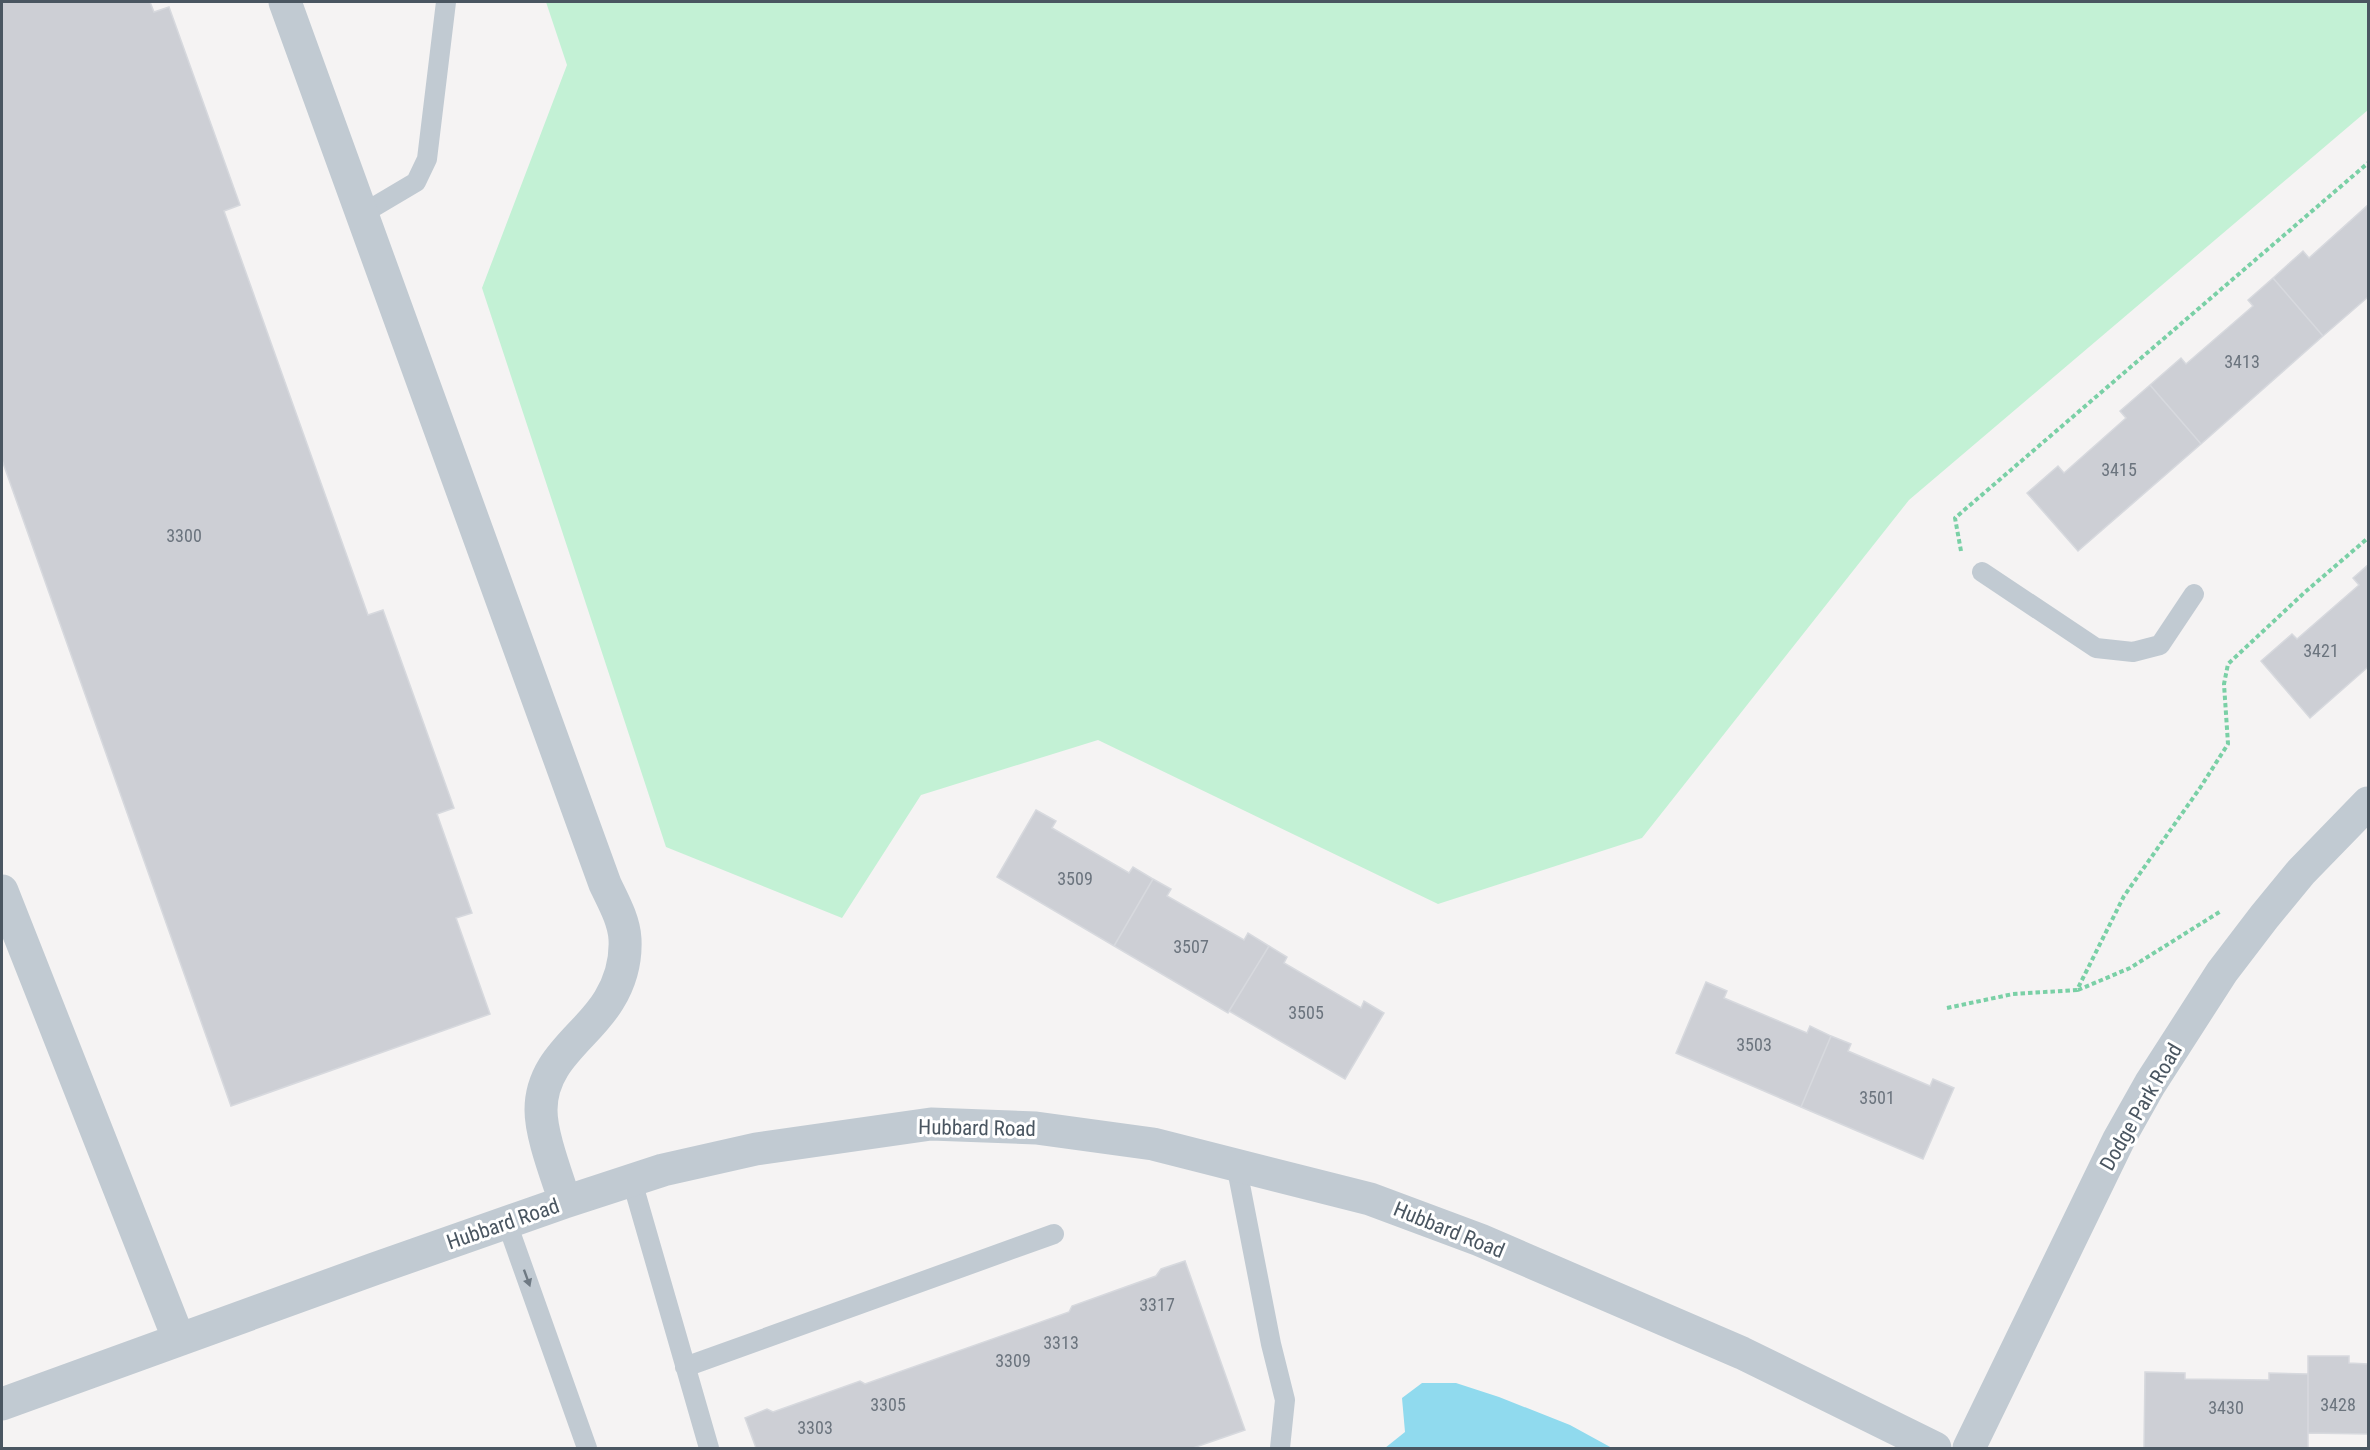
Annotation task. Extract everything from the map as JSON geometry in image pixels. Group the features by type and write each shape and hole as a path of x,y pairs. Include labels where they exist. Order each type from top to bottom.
{"street":[{"path":"285,2 605,884 620,918 625,938 622,972 609,1001 563,1052 547,1079 541,1108 543,1126 565,1202"},
{"name":"Dodge Park Road","path":"1969,1449 2119,1139 2150,1084 2222,972 2264,917 2301,872 2368,803"},
{"path":"2,891 179,1340"},
{"name":"Hubbard Road","path":"2,1404 507,1222 663,1170 756,1149 931,1124 1048,1129 1153,1144 1370,1199 1480,1240 1742,1353 1935,1449"}],"lane":[{"path":"362,214 416,182 427,159 446,2"},
{"path":"1982,572 2096,648 2133,652 2160,645 2194,594"},
{"path":"1236,1164 1271,1344 1285,1400 1280,1449"},
{"path":"632,1181 709,1449"},
{"path":"507,1222 587,1449"},
{"path":"685,1367 1054,1234"}],"path":[{"path":"1982,572 1963,559 1955,518 2368,164"},
{"path":"2077,990 2124,896 2228,744 2224,684 2228,664 2305,592 2368,538"},
{"path":"1947,1008 2013,994 2077,990 2130,969 2224,909"}],"green space":[{"path":"546,2 2368,2 2368,110 1909,500 1642,838 1438,904 1098,740 921,795 842,918 666,847 482,288 567,65"}],"water":[{"path":"1422,1383 1456,1383 1499,1397 1570,1425 1612,1448 1385,1448 1405,1432 1402,1398"}],"building":[{"path":"2,2 150,2 154,12 169,7 240,205 224,211 368,615 383,610 454,808 437,814 472,913 456,918 490,1014 231,1106 2,460"},
{"path":"2368,205 2368,297 2323,336 2273,278 2303,251 2309,258"},
{"path":"2273,278 2323,336 2201,444 2150,385 2181,358 2186,364 2253,306 2248,300"},
{"path":"2150,385 2201,444 2078,551 2027,493 2058,466 2064,473 2126,418 2120,411"},
{"path":"2368,565 2368,667 2310,718 2261,661 2292,634 2297,639 2359,585 2353,578"},
{"path":"1036,810 1056,821 1052,828 1129,873 1133,867 1153,879 1114,946 997,877"},
{"path":"1153,879 1171,889 1167,896 1244,940 1248,933 1269,946 1228,1013 1114,946"},
{"path":"1269,946 1287,957 1284,963 1361,1008 1364,1001 1384,1013 1345,1079 1229,1011"},
{"path":"1706,982 1727,991 1724,998 1807,1033 1810,1026 1831,1036 1801,1107 1676,1053"},
{"path":"1831,1036 1851,1044 1848,1051 1930,1086 1933,1079 1954,1088 1923,1159 1801,1107"},
{"path":"1185,1261 1245,1430 1193,1448 756,1448 745,1418 767,1409 773,1412 860,1381 865,1384 1069,1312 1072,1306 1156,1276 1161,1269"},
{"path":"2308,1356 2349,1356 2349,1363 2368,1364 2368,1434 2308,1433"},
{"path":"2145,1372 2185,1373 2185,1379 2269,1380 2269,1373 2308,1374 2308,1448 2144,1448"}]}
